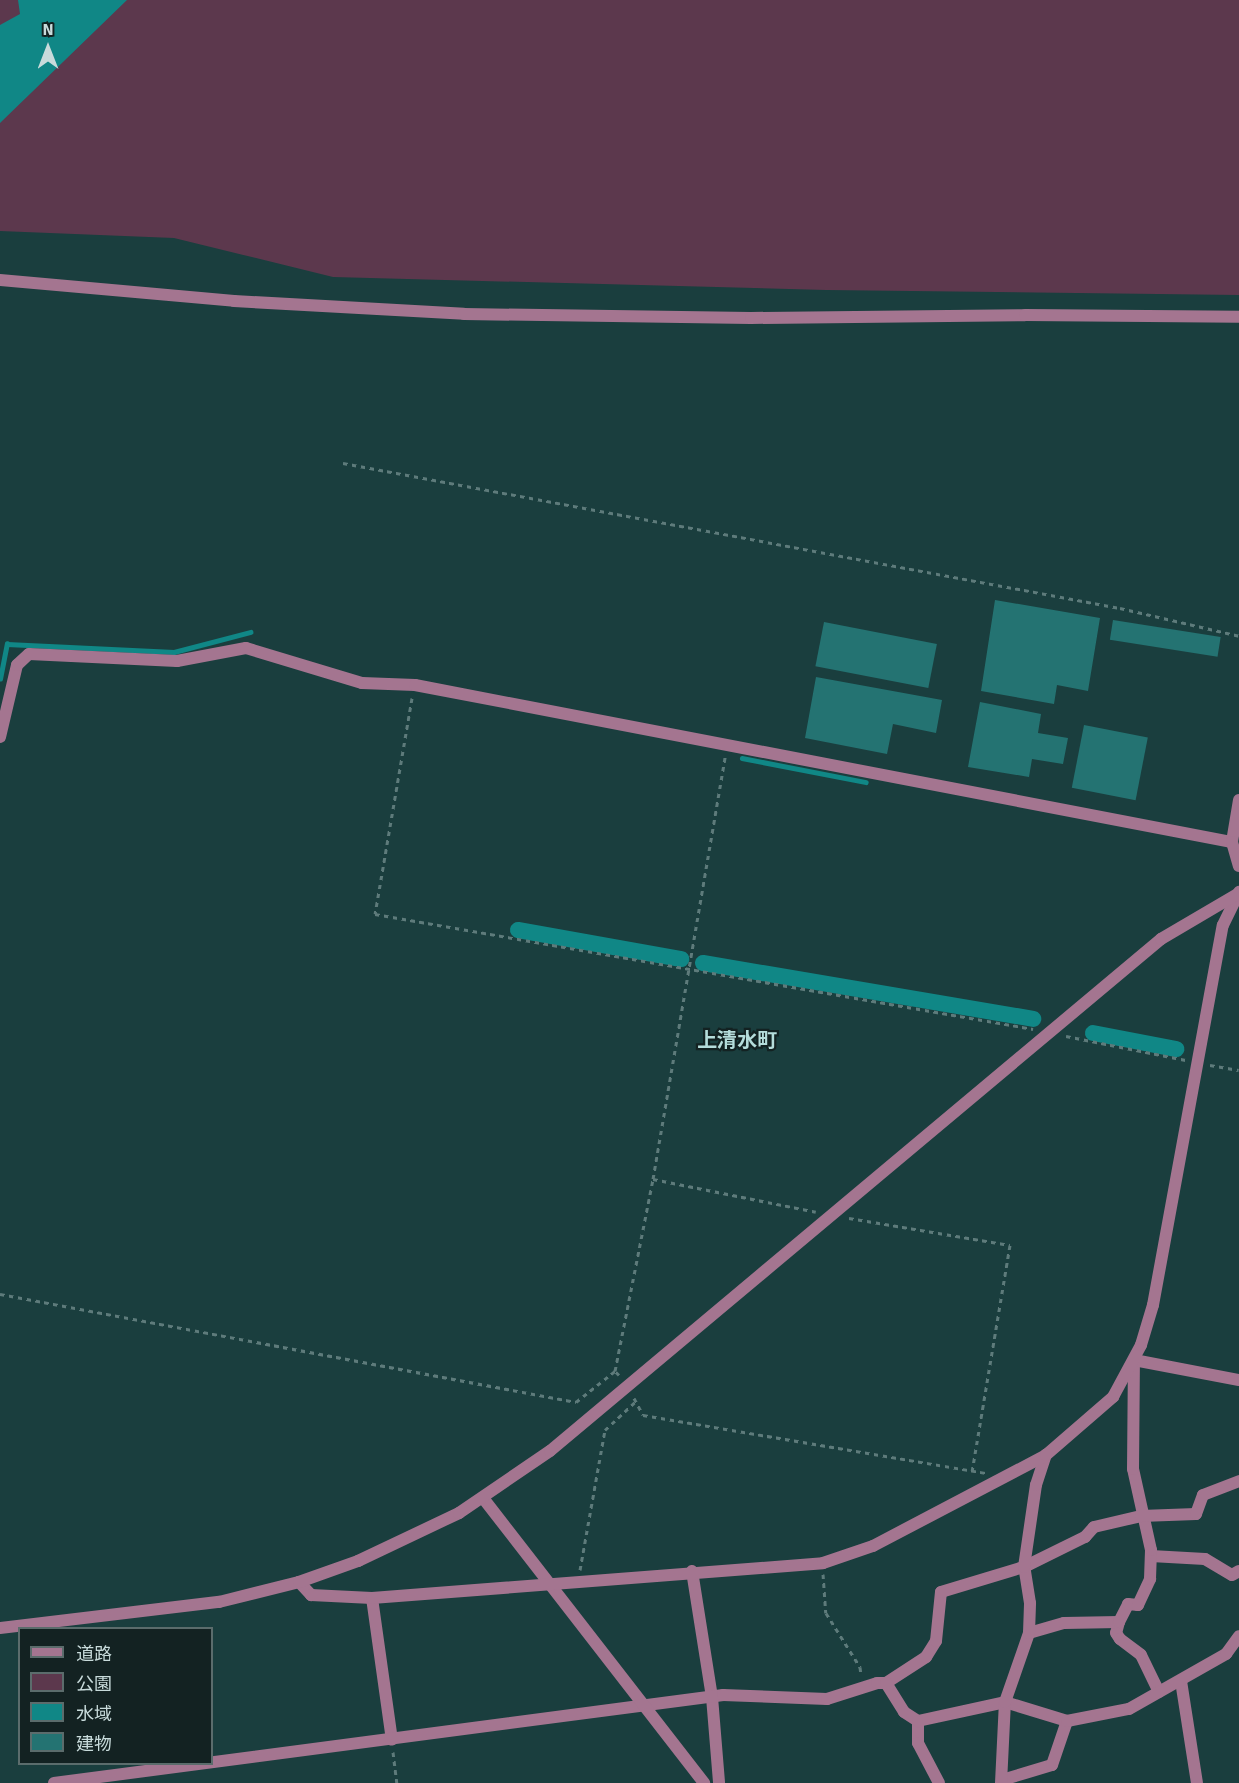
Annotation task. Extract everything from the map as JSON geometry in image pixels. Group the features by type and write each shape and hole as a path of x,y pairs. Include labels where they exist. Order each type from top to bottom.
{"street":[{"path":"0,280 234,301 464,314 751,318 1239,317"},
{"path":"0,737 17,665 29,654 177,661 246,648 362,683 415,685 727,747 1232,842"},
{"path":"1239,800 1232,842 1239,866"},
{"path":"0,1628 219,1602 299,1582 358,1561 459,1513 550,1451 1047,1032 1161,939 1239,892"},
{"path":"299,1582 311,1595 372,1598 554,1586 692,1570 823,1563 873,1546 1046,1455 1099,1413 1113,1397 1134,1360 1153,1305 1223,926 1239,892"},
{"path":"1134,1360 1239,1380"},
{"path":"1134,1360 1133,1469 1151,1556 1150,1579 1138,1605 1128,1604 1116,1633 1126,1646 1141,1654 1159,1692"},
{"path":"1046,1455 1036,1485 1024,1567 1030,1603 1029,1633 1005,1702 1002,1781 1052,1766 1067,1721"},
{"path":"213,1763 644,1708 712,1697 828,1699 886,1683 926,1657 936,1641 941,1592 1024,1567 1085,1537 1094,1527 1141,1516 1196,1514 1203,1495 1239,1481"},
{"path":"483,1498 554,1586 644,1708 704,1783"},
{"path":"1151,1556 1205,1559 1232,1575 1239,1571"},
{"path":"692,1570 712,1697 719,1783"},
{"path":"372,1598 392,1740"},
{"path":"1029,1633 1064,1623 1119,1622"},
{"path":"886,1683 904,1712 918,1721 1005,1702 1067,1721 1129,1709 1226,1654 1239,1636"},
{"path":"1181,1681 1197,1783"},
{"path":"918,1721 918,1743 939,1783"},
{"path":"54,1783 195,1765"}],"path":[{"path":"343,463 1120,608 1239,636"},
{"path":"415,685 375,914 1047,1032 1239,1070"},
{"path":"0,1294 576,1402 615,1371 653,1179 727,747"},
{"path":"653,1179 830,1215 1010,1245 972,1471"},
{"path":"615,1371 628,1386 643,1415 1004,1476"},
{"path":"577,1583 605,1430 636,1401"},
{"path":"823,1563 826,1613 860,1667 862,1689"},
{"path":"392,1740 397,1783"}],"green space":[{"path":"0,0 1239,0 1239,295 826,290 333,277 174,238 0,231"}],"water":[{"path":"18,0 127,0 0,123 0,25 20,14"}],"building":[{"path":"995,600 1100,618 1088,691 1057,685 1054,704 981,691"},
{"path":"1113,620 1221,637 1218,657 1110,640"},
{"path":"824,622 937,644 928,688 815,666"},
{"path":"816,677 942,700 936,733 893,724 887,754 805,738"},
{"path":"980,702 1041,714 1038,733 1068,738 1063,764 1032,759 1029,777 968,767"},
{"path":"1084,725 1148,737 1136,800 1072,788"}],"waterway":[{"path":"0,679 7,644 174,652 250,632"},
{"path":"742,758 866,782"},
{"path":"518,930 681,959"},
{"path":"703,963 1033,1019"},
{"path":"1093,1033 1176,1049"}],"district":[{"name":"上清水町","path":"737,1040"}]}
